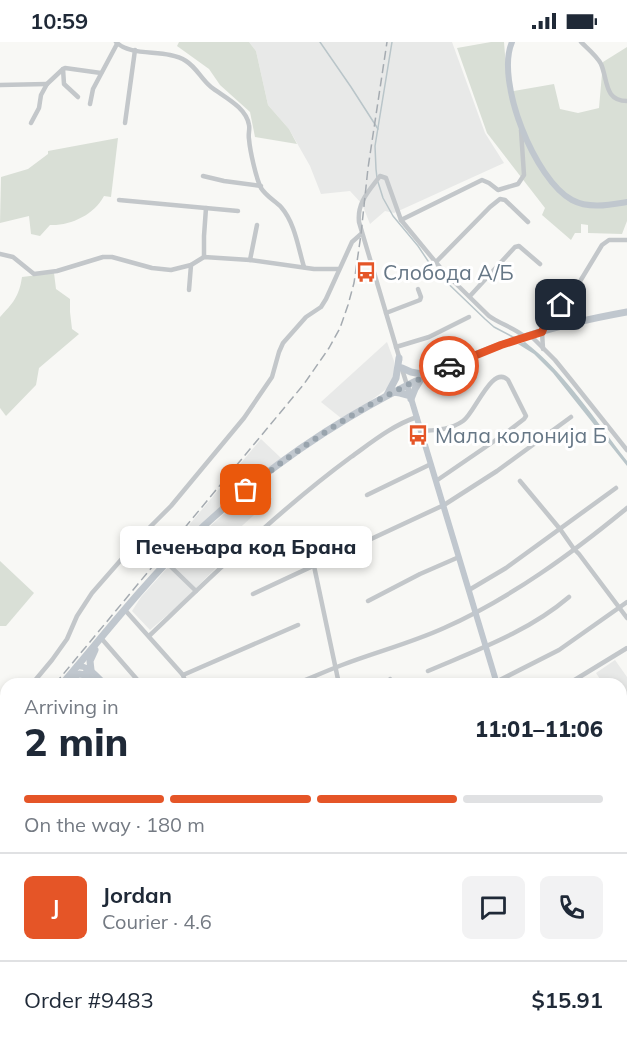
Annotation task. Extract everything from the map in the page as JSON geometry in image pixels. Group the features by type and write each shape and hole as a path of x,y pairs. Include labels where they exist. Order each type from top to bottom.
{"main road":[{"path":"67,678 167,562 226,507 279,464 321,434 424,376 527,336 627,312"},
{"path":"390,394 396,378 399,358"},
{"path":"402,368 424,376"},
{"path":"390,394 403,393 411,398 424,376"},
{"path":"72,678 89,672 89,664 99,641"}],"street":[{"path":"512,42 508,54 508,75 513,100 520,123 540,164 565,195 579,203 591,205 627,202"},
{"path":"581,42 600,62 610,94 615,99 627,101"},
{"path":"90,104 93,89 117,43 135,51 164,54 183,59 195,67 211,87 247,118 252,155 261,186 289,220 304,267"},
{"path":"125,123 135,51"},
{"path":"31,123 47,84 63,69 101,73"},
{"path":"63,69 64,84 78,97"},
{"path":"0,85 47,84"},
{"path":"401,220 482,180 498,190 518,184 524,175 520,123"},
{"path":"203,176 261,186"},
{"path":"494,678 359,222 359,210 365,194 380,176 386,178 401,220 435,262 489,316 527,336 543,349 567,374 627,450"},
{"path":"435,262 500,199 505,200 528,222"},
{"path":"119,200 238,211"},
{"path":"204,257 206,208"},
{"path":"250,260 257,225"},
{"path":"37,678 67,639 77,616 92,593 171,506 244,418 272,377 283,342 306,317 321,307 353,240 362,234"},
{"path":"543,349 542,332 546,322 576,288 602,245 609,240 627,240"},
{"path":"470,296 515,246 519,246 540,264"},
{"path":"0,254 13,257 34,274 57,271 103,258 171,270 191,265 204,257 250,260 314,269 338,269"},
{"path":"189,290 191,265"},
{"path":"386,313 420,300 418,289"},
{"path":"396,347 429,337 469,317"},
{"path":"421,430 444,430 464,421 491,383 501,376 507,380 526,416 506,433 436,481"},
{"path":"149,636 227,562 323,478 384,434 417,417"},
{"path":"254,594 444,506 571,417"},
{"path":"367,495 431,464"},
{"path":"520,481 560,529 627,618"},
{"path":"469,590 506,568 616,488"},
{"path":"309,678 438,630 476,613 530,580 627,508"},
{"path":"369,601 420,574 459,557"},
{"path":"167,562 196,591"},
{"path":"314,566 338,678"},
{"path":"428,671 536,622 570,597"},
{"path":"505,678 559,650 627,602"},
{"path":"125,610 184,678"},
{"path":"183,675 298,625"},
{"path":"99,641 135,678"},
{"path":"578,678 627,648"},
{"path":"80,664 97,678"},
{"path":"89,672 94,678"}],"shaded area":[{"path":"179,42 249,42 256,51 268,105 289,129 297,144 255,137 250,112 220,85 209,69 177,46"},
{"path":"249,42 452,42 485,133 504,163 394,213 385,211 370,224 362,204 350,191 321,194 310,166 289,129 268,105 256,51"},
{"path":"504,42 508,92 554,84 560,109 578,113 599,108 603,62 627,47 627,221 622,234 588,233 588,225 581,224 581,233 575,233 571,240 542,215 545,208 487,133 457,48"},
{"path":"118,138 111,197 104,196 88,214 65,224 50,225 40,236 31,234 29,216 0,223 1,177 28,169 48,154 48,151"},
{"path":"54,273 56,289 70,299 72,329 79,334 39,368 36,385 6,416 0,408 0,317 15,299 22,277"},
{"path":"387,342 394,361 394,379 389,387 365,405 341,418 321,402"},
{"path":"525,342 554,368 579,398 627,461 627,466 553,373 534,354 518,344"},
{"path":"261,439 281,458 195,531 189,525"},
{"path":"259,484 272,499 214,551 223,561 150,630 132,611 141,597 179,555"},
{"path":"0,561 34,593 6,626 0,626"},
{"path":"615,660 627,678 599,678 596,673"}],"waterway":[{"path":"320,42 378,129"},
{"path":"377,178 375,146 392,42"},
{"path":"378,182 383,198 393,216 434,270 494,327 515,338"}],"railway":[{"path":"60,678 304,384 340,328 354,283 387,42"}],"way so far":[{"path":"246,490 321,434 387,395 449,366"}],"place":[{"name":"Слобода А/Б","path":"366,272"},
{"name":"Мала колонија Б","path":"418,435"},
{"name":"Печењара код Брана","path":"246,490"}],"route":[{"path":"449,366 501,345 542,332 546,322 561,305"}]}
